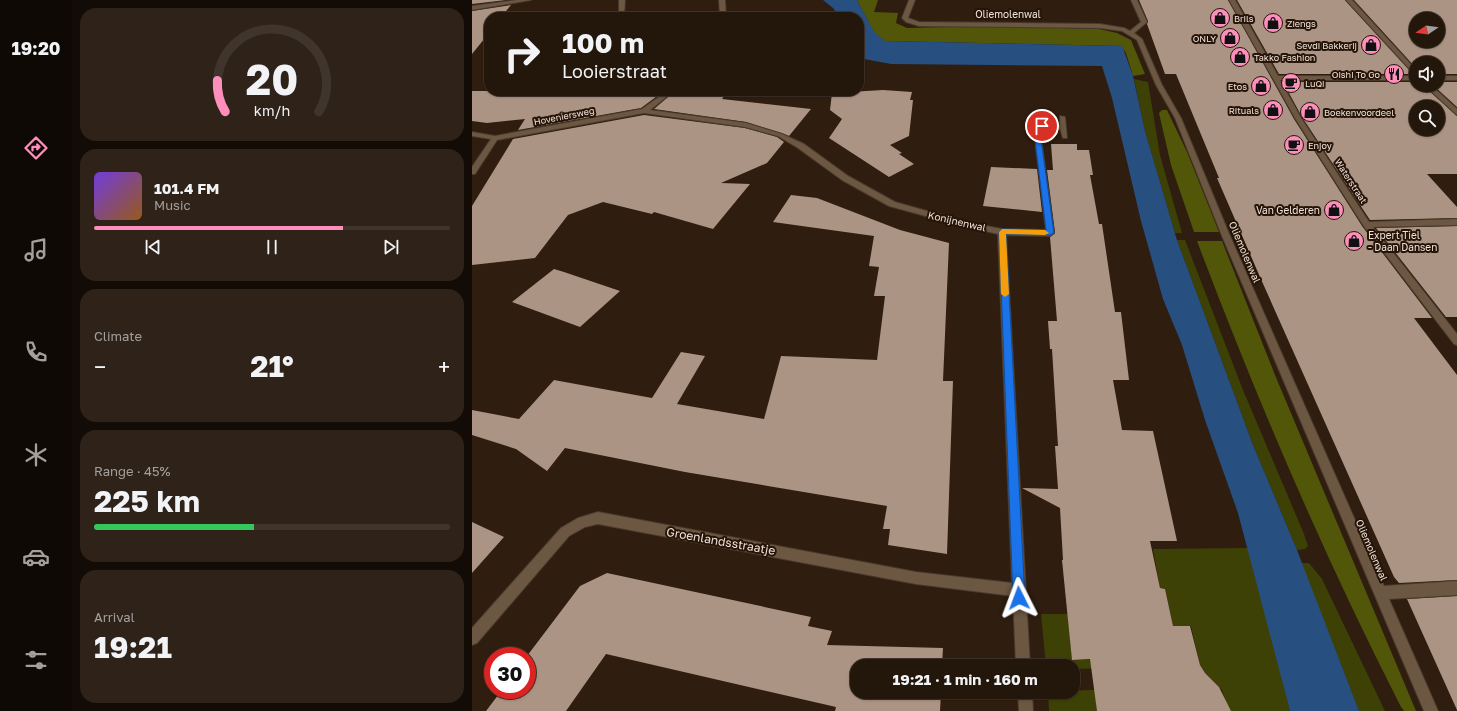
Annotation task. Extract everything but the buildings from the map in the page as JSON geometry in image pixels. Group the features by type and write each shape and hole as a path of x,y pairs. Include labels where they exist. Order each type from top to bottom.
{"street":[{"path":"472,8 528,0"},
{"path":"622,0 622,12"},
{"path":"722,0 723,12"},
{"name":"Oliemolenwal","path":"912,0 905,18 908,21 919,24 1100,26 1119,28 1131,33 1140,41 1159,85 1178,118 1226,236 1431,711"},
{"path":"1131,33 1144,22 1134,0"},
{"name":"Waterstraat","path":"1232,0 1298,118 1367,225 1457,341"},
{"path":"1349,0 1409,66"},
{"path":"1275,78 1409,78"},
{"path":"1445,78 1457,78"},
{"path":"1434,92 1457,113"},
{"name":"Hoveniersweg","path":"495,138 644,111 664,96"},
{"name":"Konijnenwal","path":"644,111 746,125 780,135 801,146 845,178 892,204 965,224 1002,232 1050,233 1037,132 1038,128 1042,126 1063,127"},
{"path":"1062,117 1065,137"},
{"path":"472,134 495,138 472,172"},
{"path":"1367,225 1457,222"},
{"path":"1002,232 1018,590 1023,659"},
{"name":"Groenlandsstraatje","path":"472,638 565,532 582,522 598,518 916,578 1018,590"},
{"path":"1379,593 1457,588"},
{"path":"1025,699 1026,711"}],"shaded area":[{"path":"857,0 878,0 874,12 898,13 896,23 907,28 985,26 1099,29 1117,33 1131,40 1145,74 1133,76 1126,53 1121,46 885,41 874,33"},
{"path":"1134,79 1148,82 1160,155 1182,233 1175,233 1145,131"},
{"path":"1162,110 1167,110 1187,152 1219,232 1194,232 1171,165 1159,113"},
{"path":"1177,240 1185,240 1243,390 1304,534 1308,546 1305,549 1297,550 1253,445"},
{"path":"1197,241 1222,241 1275,375 1416,711 1404,711 1401,707 1345,593 1318,535 1243,360"},
{"path":"1248,548 1290,711 1229,711 1222,690 1205,673 1200,665 1191,626 1173,626 1165,589 1160,588 1153,549"},
{"path":"1301,563 1309,563 1322,579 1385,711 1359,711"},
{"path":"1041,614 1068,614 1072,659 1045,659"},
{"path":"1108,659 1110,668 1080,669 1080,660"},
{"path":"1112,689 1096,701 1097,711 1049,711 1048,699 1080,699 1080,690"}],"water":[{"path":"823,0 857,0 863,12 836,12"},
{"path":"864,13 874,32 885,41 1121,46 1123,48 1133,76 1145,131 1177,240 1253,445 1297,550 1359,711 1290,711 1238,513 1205,420 1182,345 1163,299 1141,221 1112,98 1102,66 891,64 864,59"}],"slow traffic":[{"path":"1005,294 1002,232 1045,233"}],"place":[{"name":"Brils","path":"1220,18"},
{"name":"Ziengs","path":"1273,23"},
{"name":"ONLY","path":"1230,38"},
{"name":"Sevdi Bakkerij","path":"1371,45"},
{"name":"Takko Fashion","path":"1240,57"},
{"name":"Oishi To Go","path":"1394,74"},
{"name":"LuQi","path":"1291,83"},
{"name":"Etos","path":"1261,86"},
{"name":"Rituals","path":"1273,110"},
{"name":"Boekenvoordeel","path":"1310,112"},
{"name":"Enjoy","path":"1294,145"},
{"name":"Van Gelderen","path":"1334,210"},
{"name":"Expert Tiel - Daan Dansen","path":"1354,241"}],"route":[{"path":"1019,598 1002,232 1050,233 1037,132 1038,128 1042,126"}]}
